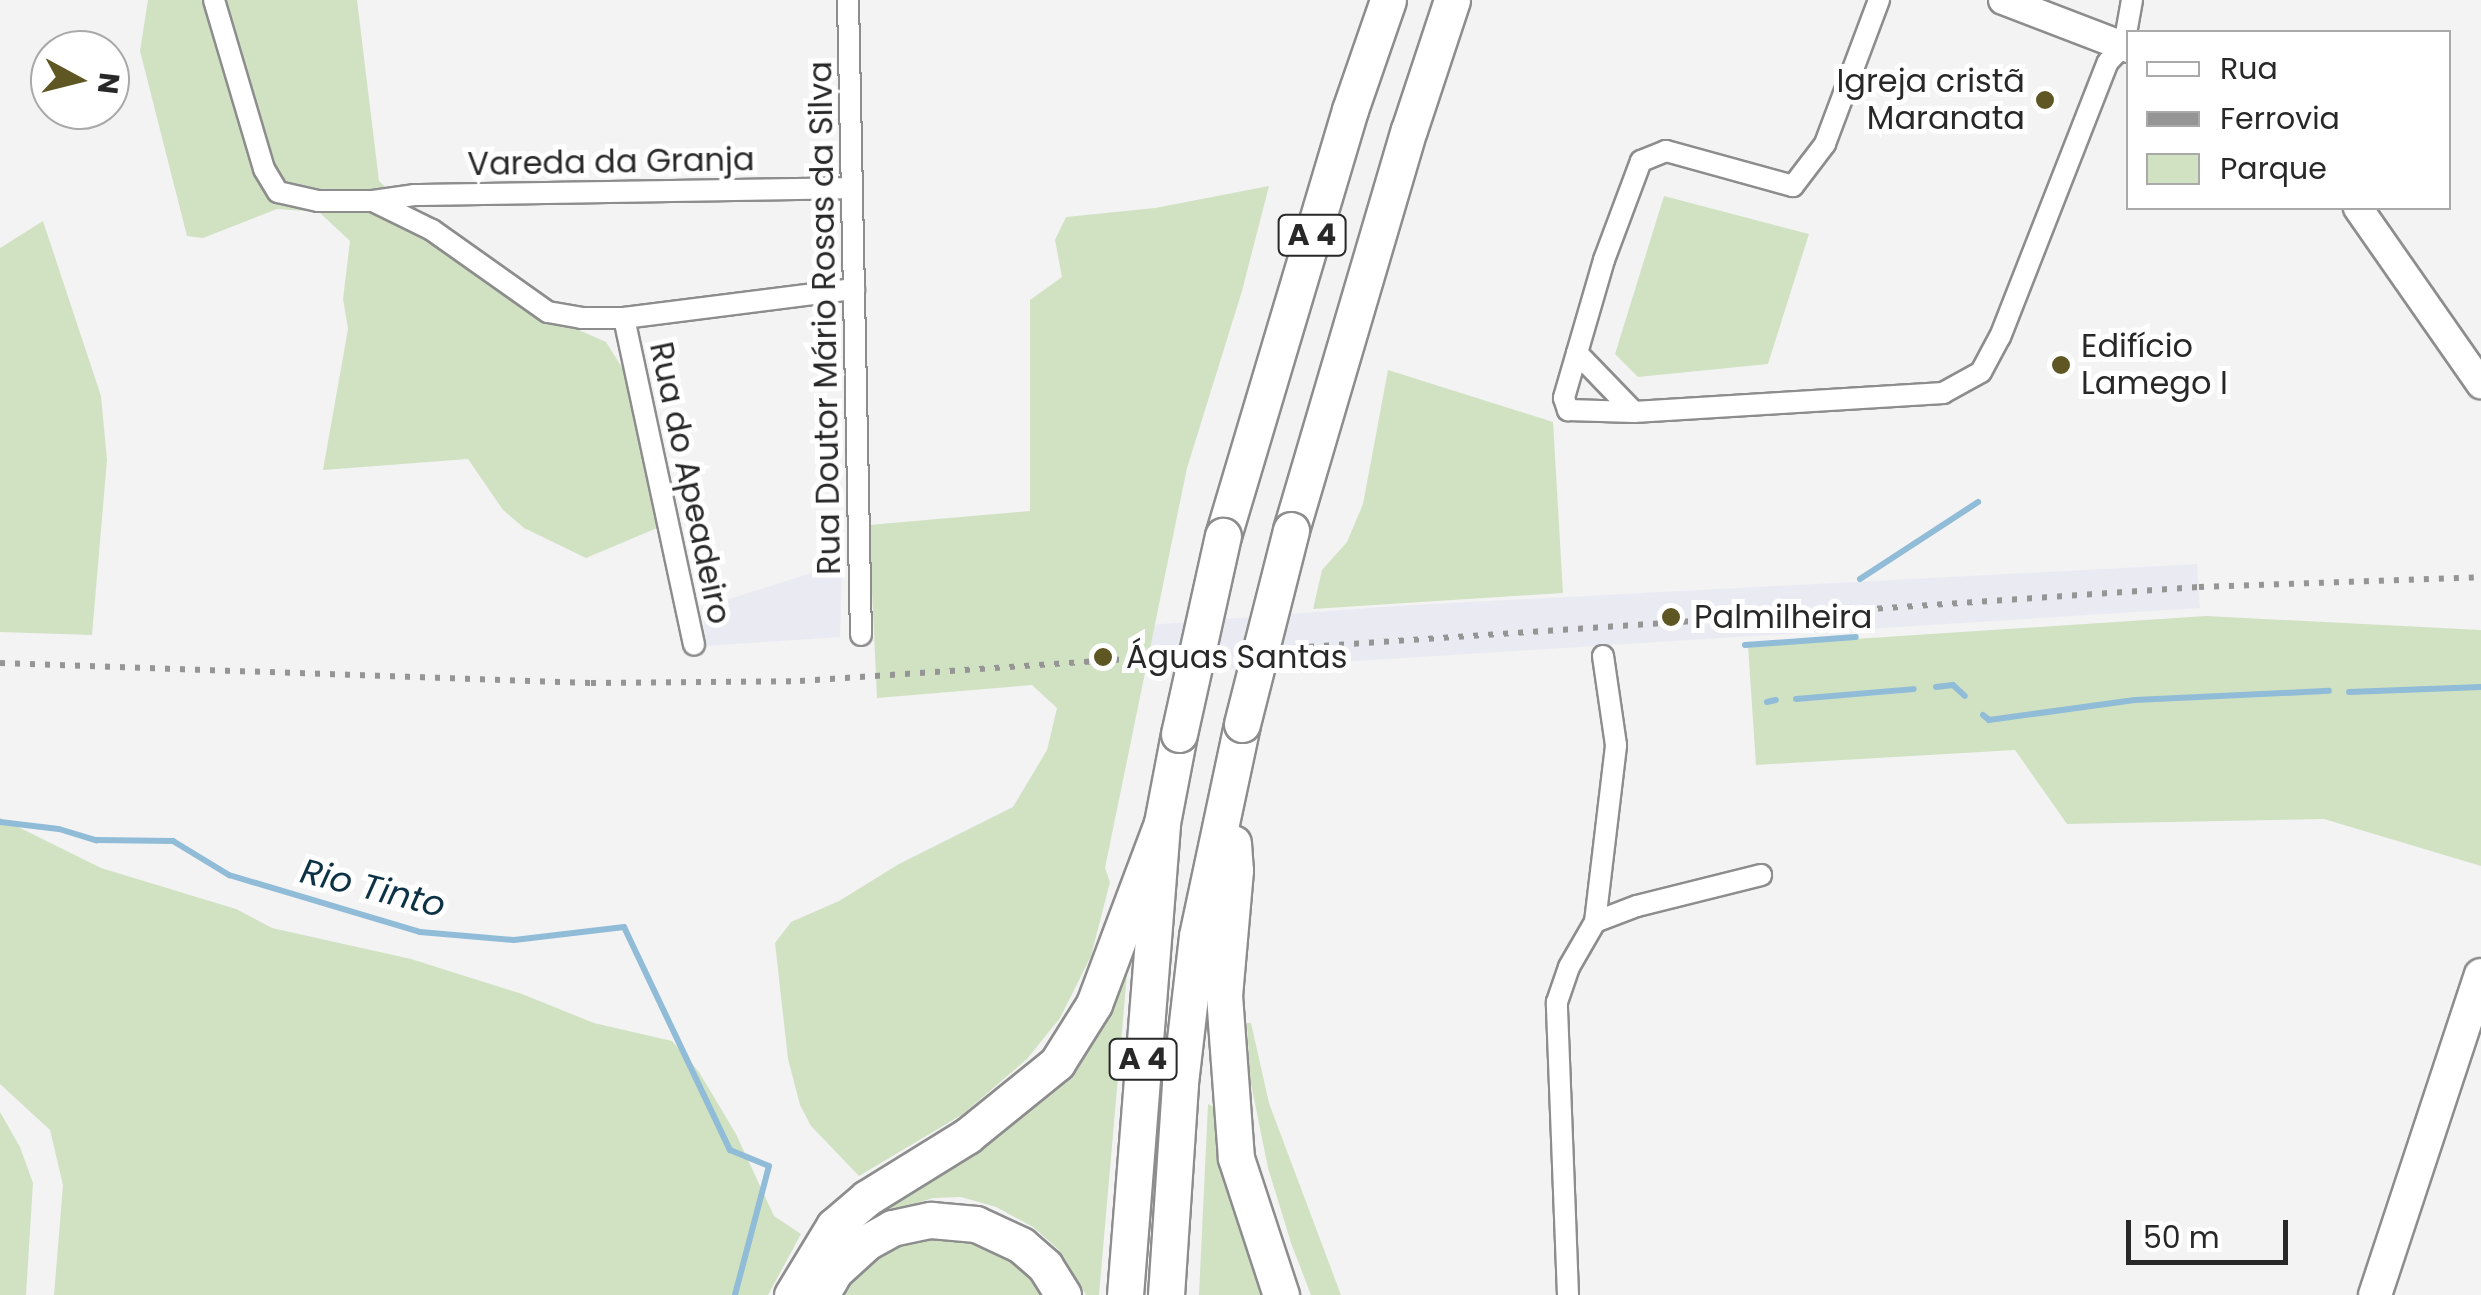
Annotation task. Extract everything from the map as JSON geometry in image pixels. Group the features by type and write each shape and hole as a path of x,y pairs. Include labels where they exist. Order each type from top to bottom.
{"highway":[{"name":"A 4","path":"1126,1295 1162,824 1179,734 1223,536 1350,110 1388,0"},
{"name":"A 4","path":"1166,1295 1180,1084 1198,936 1242,724 1291,530 1409,130 1452,0"},
{"path":"1229,792 1235,870 1224,995 1236,1158 1281,1295"},
{"path":"792,1295 834,1226 866,1198 983,1124 1056,1063 1094,1004 1162,824"},
{"path":"821,1295 836,1270 866,1242 892,1228 930,1220 976,1224 1021,1245 1045,1266 1063,1295"}],"main road":[{"path":"2375,1295 2476,1019 2481,975"}],"street":[{"name":"Rua do Apeadeiro","path":"214,0 264,169 278,192 295,199 373,201 432,230 548,312 624,318 694,646"},
{"name":"Rua Doutor Mário Rosas da Silva","path":"848,0 862,635"},
{"path":"1879,0 1825,144 1793,186 1666,151 1640,161 1604,260 1577,353 1564,398 1568,410 1634,412 1943,393 1981,372 2000,337 2108,62 2126,46 2003,0"},
{"path":"2128,30 2132,0"},
{"name":"Vareda da Granja","path":"373,201 414,195 850,188"},
{"path":"2359,210 2481,384"},
{"path":"624,318 854,289"},
{"path":"1577,353 1634,412"},
{"path":"1568,1295 1557,1002 1569,967 1595,922 1616,744 1603,656"},
{"path":"1595,922 1637,906 1761,875"}],"shaded area":[{"path":"842,563 840,637 706,646 702,608"},
{"path":"2197,564 2200,608 894,690 891,645 1394,606"}],"green space":[{"path":"148,0 357,0 379,181 513,301 606,342 630,380 656,455 657,528 586,558 524,528 503,510 468,459 323,470 348,329 343,299 350,241 319,212 277,209 203,238 187,236 140,51"},
{"path":"1269,186 1242,291 1187,468 1105,868 1110,882 1091,956 1060,1018 1027,1059 963,1114 859,1176 811,1126 800,1105 788,1059 775,943 791,922 839,901 899,864 1013,807 1047,750 1057,708 1032,685 877,698 869,525 1030,511 1030,300 1062,277 1055,240 1066,217 1155,208"},
{"path":"1664,196 1809,234 1768,364 1638,377 1615,354"},
{"path":"43,221 101,396 107,460 92,635 0,632 0,248"},
{"path":"1388,370 1553,422 1563,593 1313,609 1322,570 1347,542 1363,504"},
{"path":"2206,616 2481,630 2481,866 2324,819 2067,824 2015,750 1756,765 1748,646"},
{"path":"0,818 101,868 236,909 272,928 411,959 522,994 594,1023 672,1041 699,1072 736,1134 774,1216 801,1234 768,1295 54,1295 63,1185 50,1130 0,1084"},
{"path":"1127,974 1099,1295 1086,1295 1058,1249 1033,1227 996,1207 961,1197 933,1198 888,1212 841,1236 1092,1036"},
{"path":"1247,1023 1251,1023 1269,1103 1341,1295 1311,1295 1291,1243 1268,1168 1250,1079"},
{"path":"1208,1104 1214,1107 1228,1180 1266,1295 1199,1295"},
{"path":"0,1112 20,1147 33,1183 26,1295 0,1295"},
{"path":"931,1234 975,1239 1013,1255 1044,1295 838,1295 853,1273 891,1243"}],"waterway":[{"path":"1860,579 1978,502"},
{"path":"1745,645 1856,637"},
{"path":"1936,687 1953,685 1965,696"},
{"path":"2349,692 2481,687"},
{"path":"1796,699 1914,689"},
{"path":"1983,715 1989,720 2135,700 2329,691"},
{"path":"1767,702 1776,700"},
{"name":"Rio Tinto","path":"0,822 59,829 96,840 173,841 229,875 420,932 514,940 624,927 730,1150 769,1166 735,1295"}],"railway":[{"path":"0,663 591,683 800,681 2199,587 2481,577"}],"place":[{"name":"Igreja cristã Maranata","path":"2045,100"},
{"name":"Edifício Lamego I","path":"2061,365"},
{"name":"Palmilheira","path":"1671,617"},
{"name":"Águas Santas","path":"1103,657"}]}
